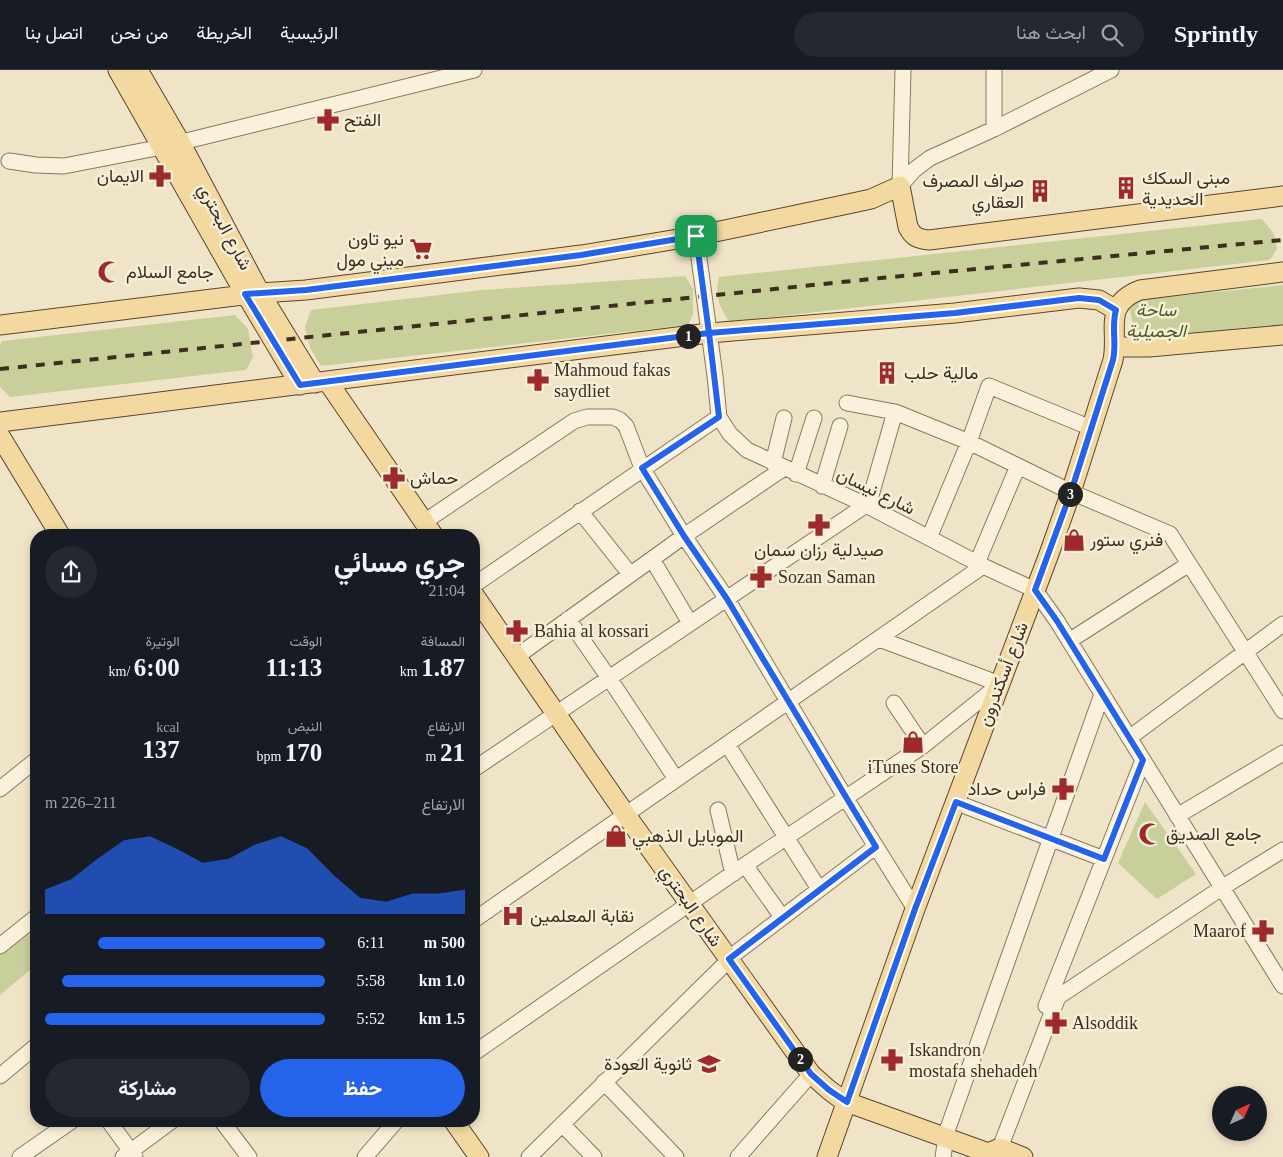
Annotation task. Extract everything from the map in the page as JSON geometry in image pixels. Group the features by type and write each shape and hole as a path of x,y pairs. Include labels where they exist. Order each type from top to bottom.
{"main road":[{"path":"118,70 162,147 253,293"},
{"name":"شارع البحتري","path":"138,70 180,142 253,293 314,383 429,528"},
{"path":"0,325 253,293 306,290 581,255 696,236 848,204 871,199 900,186 910,232 916,237 929,240 1283,196"},
{"path":"1283,272 1140,290 1128,296 1119,304 1113,326 1116,347 1149,347 1283,335"},
{"path":"0,422 709,333 955,313 1079,298 1099,300 1116,310"},
{"name":"شارع أسكندرون","path":"827,1157 915,909 1071,492 1116,347"},
{"path":"0,436 56,529"},
{"name":"شارع البحتري","path":"480,605 626,815 811,1074 829,1090 847,1102 988,1153 996,1152 1023,1157"},
{"path":"458,1127 479,1157"}],"street":[{"path":"9,161 36,165 64,166 162,147 474,70"},
{"path":"900,186 903,70"},
{"path":"994,70 994,129"},
{"path":"900,186 914,170 930,158 994,129 1081,77 1111,70"},
{"name":"شارع نيسان","path":"696,236 719,417 730,434 747,450 867,506 980,565 1035,590"},
{"path":"929,538 969,442 989,386 1091,428"},
{"path":"847,402 896,412 969,442 1071,492 1170,534 1283,712"},
{"path":"480,765 867,506 896,412"},
{"path":"429,528 580,418 613,417 620,420 626,426 642,468 684,536 727,599 845,797 915,909"},
{"path":"480,581 719,417"},
{"path":"784,418 784,468"},
{"path":"516,657 630,574 784,468 814,418"},
{"path":"822,486 840,426"},
{"path":"480,916 879,639 980,565 1018,466"},
{"path":"580,511 630,574"},
{"path":"652,559 690,624"},
{"path":"1069,641 1189,564"},
{"path":"1035,590 1069,641 1283,986"},
{"path":"568,619 676,779"},
{"path":"1129,738 1283,624"},
{"path":"879,639 1000,684"},
{"path":"480,1049 745,865 923,746 1000,684"},
{"path":"943,1157 948,1131 1102,694"},
{"path":"894,703 923,746"},
{"path":"727,744 819,889"},
{"path":"1177,816 1283,753"},
{"path":"996,1152 993,1146 1143,760"},
{"path":"0,789 30,765"},
{"path":"956,802 1104,859"},
{"path":"718,810 733,874"},
{"path":"529,1157 729,959 876,847"},
{"path":"996,1152 1058,997 1223,887 1283,850"},
{"path":"745,865 782,917"},
{"path":"0,946 30,921"},
{"path":"0,1076 30,1051"},
{"path":"738,1157 811,1074"},
{"path":"604,1082 676,1157"},
{"path":"562,1124 594,1157"},
{"path":"20,1157 63,1127"},
{"path":"112,1127 130,1155 165,1127"},
{"path":"226,1127 249,1157"},
{"path":"365,1157 391,1127"}],"green space":[{"path":"1262,219 1274,234 1277,249 1270,260 729,322 721,306 717,290 719,277"},
{"path":"685,276 693,289 693,315 688,325 321,366 310,348 305,327 311,310 482,290"},
{"name":"ساحة الجميلية","path":"1283,285 1283,325 1135,344 1129,301"},
{"path":"235,315 248,329 253,357 246,370 10,397 0,387 0,346 2,341"},
{"path":"1145,802 1196,874 1157,899 1118,863"},
{"path":"30,926 30,970 0,995 0,951"}],"railway":[{"path":"0,369 881,278 1283,240"}],"place":[{"name":"الفتح","path":"328,120"},
{"name":"الايمان","path":"160,176"},
{"name":"مبنى السكك الحديدية","path":"1126,188"},
{"name":"صراف المصرف العقاري","path":"1040,191"},
{"name":"نيو تاون ميني مول","path":"421,249"},
{"name":"جامع السلام","path":"109,272"},
{"name":"مالية حلب","path":"887,373"},
{"name":"Mahmoud fakas saydliet","path":"538,380"},
{"name":"حماش","path":"394,478"},
{"name":"صيدلية رزان سمان","path":"819,525"},
{"name":"فنري ستور","path":"1074,540"},
{"name":"Sozan Saman","path":"761,577"},
{"name":"Bahia al kossari","path":"517,631"},
{"name":"iTunes Store","path":"913,742"},
{"name":"فراس حداد","path":"1063,789"},
{"name":"جامع الصديق","path":"1150,834"},
{"name":"الموبايل الذهبي","path":"616,836"},
{"name":"نقابة المعلمين","path":"513,916"},
{"name":"Maarof","path":"1263,931"},
{"name":"Alsoddik","path":"1056,1023"},
{"name":"Iskandron mostafa shehadeh","path":"892,1060"},
{"name":"ثانوية العودة","path":"709,1064"}],"route":[{"path":"696,236 581,255 306,290 245,294 300,385 709,333 719,417 642,468 684,536 727,599 876,847 729,959 811,1074 829,1090 847,1102 915,909 956,802 1104,859 1143,760 1057,621 1035,590 1071,492 1113,360 1116,347 1113,326 1116,310 1099,300 1079,298 955,313 709,333 696,236"}]}
